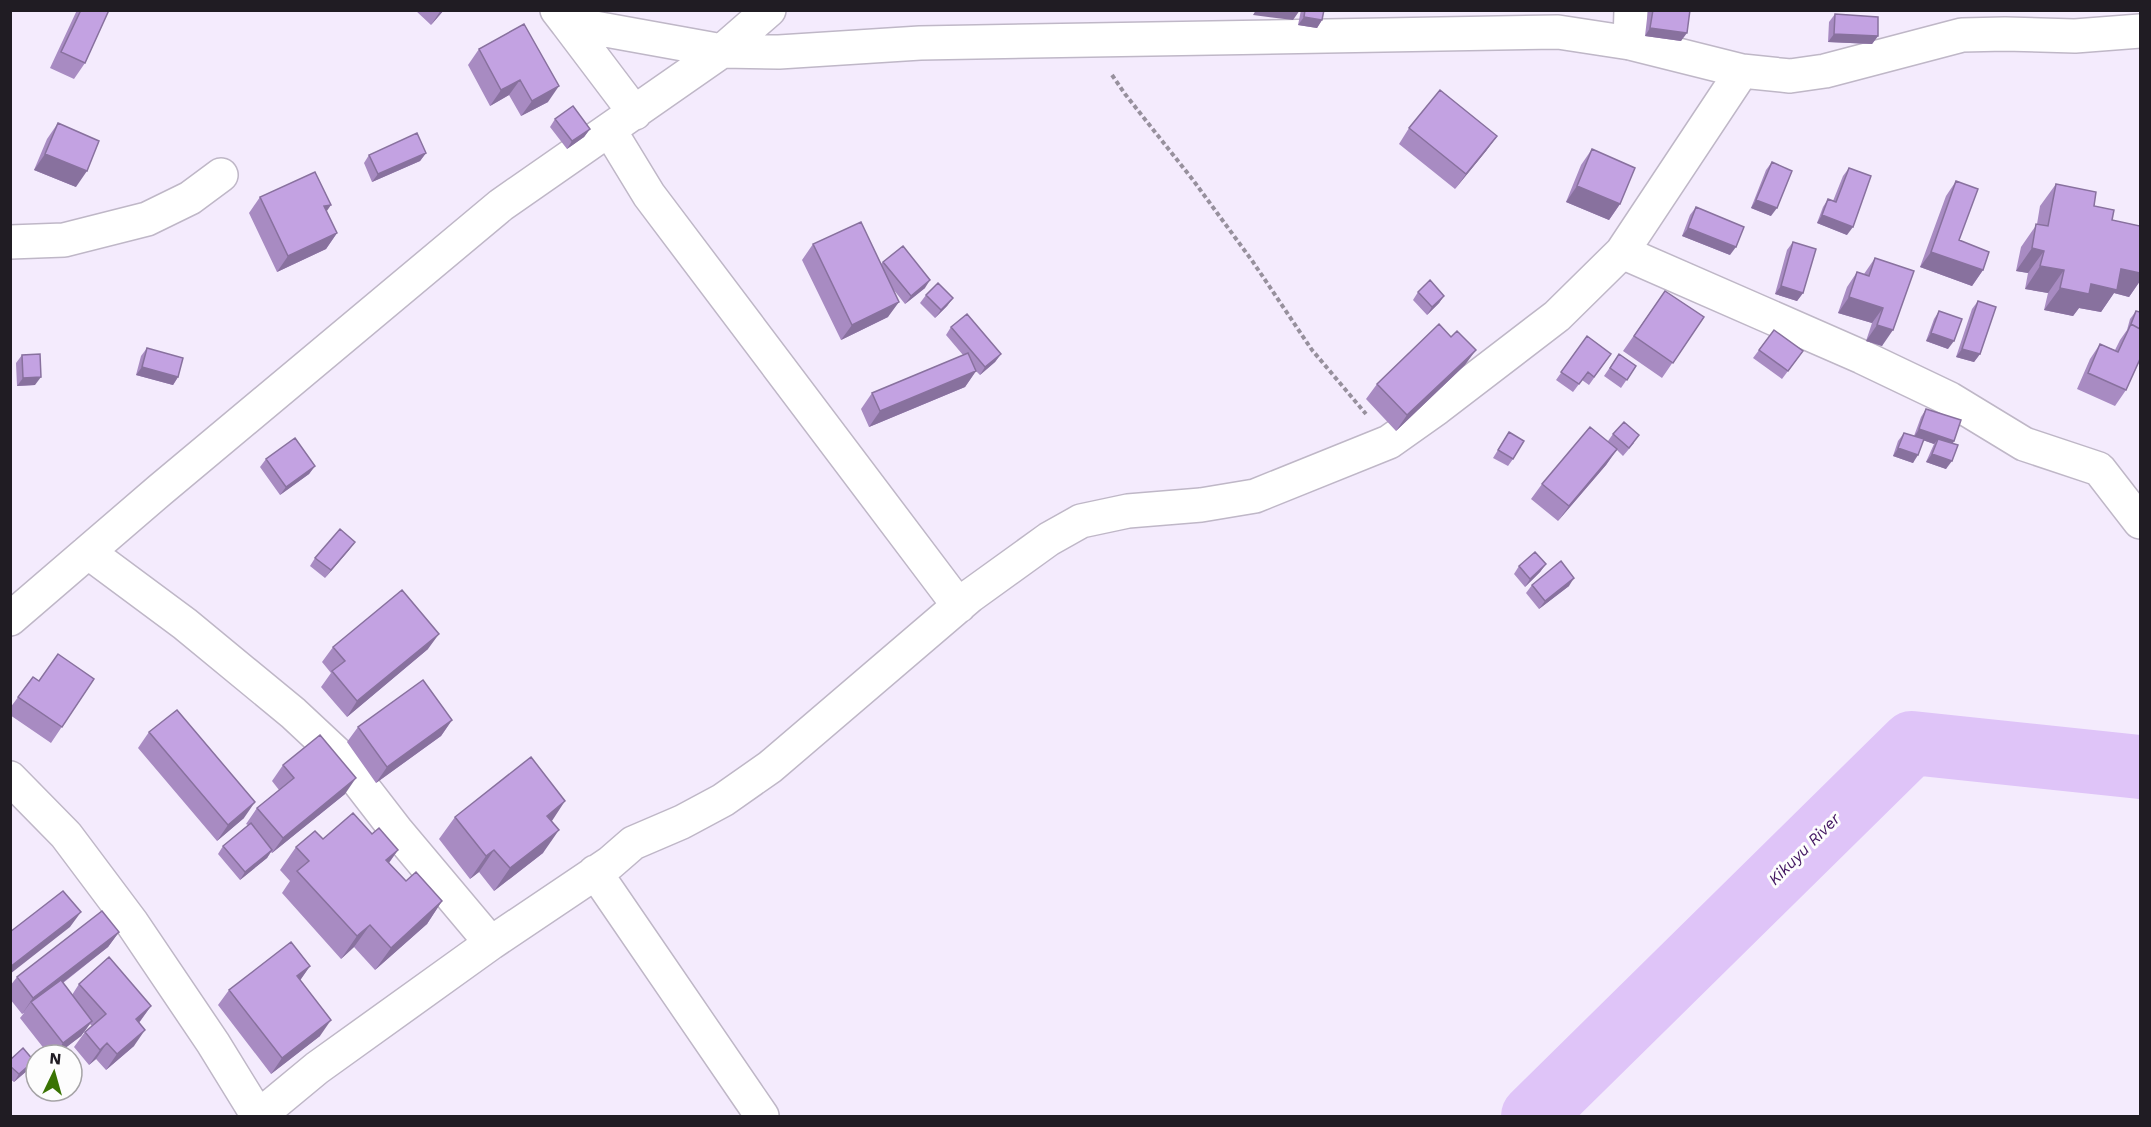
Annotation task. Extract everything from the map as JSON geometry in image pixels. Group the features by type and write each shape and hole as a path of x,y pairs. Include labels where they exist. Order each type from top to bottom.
{"street":[{"path":"10,619 501,205 722,51 769,10"},
{"path":"1629,44 1631,10"},
{"path":"562,17 722,51 779,52 920,43 1088,39 1553,21 1629,44 1742,71 1790,76 1825,71 1962,35 2075,36 2140,31"},
{"path":"562,17 623,122 649,195 959,606"},
{"path":"10,778 66,835 132,923 259,1116 317,1068 490,943 610,863 633,843 682,822 723,800 770,766 959,606 1049,539 1081,521 1128,511 1201,505 1255,496 1389,442 1557,316 1622,252 1742,71"},
{"path":"10,242 64,240 147,219 190,198 220,175"},
{"path":"1622,252 1862,357 1950,399 2024,444 2099,469 2140,522"},
{"path":"88,552 185,624 293,713 338,755 396,830 490,943"},
{"path":"596,872 762,1116"}],"path":[{"path":"1088,39 1125,94 1193,180 1253,262 1312,350 1389,442"}],"building":[{"path":"81,10 109,10 85,63 61,52"},
{"path":"1305,10 1324,10 1322,20 1304,17"},
{"path":"1653,10 1690,10 1687,33 1650,28"},
{"path":"1835,14 1878,17 1878,36 1834,34"},
{"path":"524,24 559,86 532,101 520,80 501,90 479,49"},
{"path":"1440,90 1497,136 1466,174 1409,128"},
{"path":"573,106 590,129 572,141 555,119"},
{"path":"58,123 99,141 87,171 45,154"},
{"path":"417,133 426,153 378,174 369,155"},
{"path":"1592,149 1635,168 1620,204 1577,186"},
{"path":"1772,162 1792,171 1777,208 1756,200"},
{"path":"1849,168 1871,176 1853,227 1822,215 1828,199 1836,202"},
{"path":"315,172 331,205 324,206 337,233 288,256 260,197"},
{"path":"1956,181 1978,189 1959,240 1989,252 1983,270 1931,252"},
{"path":"2056,184 2096,192 2094,206 2114,210 2112,220 2140,226 2140,273 2121,269 2117,290 2091,284 2089,294 2060,288 2064,270 2040,266 2044,251 2032,248 2036,224 2048,226"},
{"path":"1696,207 1744,227 1736,247 1688,228"},
{"path":"861,222 899,302 852,325 813,244"},
{"path":"1793,242 1816,249 1803,293 1781,286"},
{"path":"903,246 930,280 911,296 883,262"},
{"path":"1875,258 1914,271 1893,330 1877,325 1883,308 1849,297 1857,272 1869,276"},
{"path":"1430,280 1444,296 1432,307 1418,292"},
{"path":"938,283 953,298 941,310 926,295"},
{"path":"1665,291 1704,317 1673,363 1634,336"},
{"path":"1978,301 1996,307 1980,354 1962,349"},
{"path":"1939,311 1962,319 1954,341 1931,333"},
{"path":"2136,311 2140,312 2140,329 2131,324"},
{"path":"967,314 1001,354 985,367 951,327"},
{"path":"1439,324 1451,337 1457,331 1476,350 1407,415 1377,384"},
{"path":"2131,324 2140,329 2140,359 2126,390 2088,373 2100,344 2118,352"},
{"path":"1774,330 1803,351 1788,371 1759,350"},
{"path":"1587,336 1611,354 1594,377 1588,372 1579,384 1561,372"},
{"path":"147,348 183,358 178,377 142,367"},
{"path":"968,353 976,371 880,411 872,393"},
{"path":"40,354 41,377 23,378 22,355"},
{"path":"1619,354 1636,366 1627,380 1610,368"},
{"path":"1926,409 1961,420 1954,441 1919,429"},
{"path":"1624,422 1639,435 1629,448 1613,434"},
{"path":"1590,427 1617,449 1569,506 1542,484"},
{"path":"1509,432 1524,441 1513,459 1498,450"},
{"path":"1904,433 1924,439 1918,455 1898,448"},
{"path":"295,438 315,466 286,487 266,459"},
{"path":"1938,439 1958,445 1952,461 1932,454"},
{"path":"340,529 355,542 331,570 315,558"},
{"path":"1535,552 1546,564 1530,579 1519,566"},
{"path":"1561,561 1574,578 1545,601 1532,585"},
{"path":"402,590 439,634 357,701 332,671 345,661 333,647"},
{"path":"58,654 94,679 62,727 18,697 33,677 39,681"},
{"path":"423,680 452,720 387,767 358,727"},
{"path":"177,710 255,802 228,825 149,732"},
{"path":"320,735 356,778 283,838 257,808 294,778 283,765"},
{"path":"531,757 565,801 547,816 559,830 510,868 494,850 486,856 455,817"},
{"path":"353,813 372,834 379,828 398,850 386,860 406,881 416,872 442,901 391,948 370,925 357,936 297,871 309,861 296,847 315,831 323,839"},
{"path":"251,823 272,850 245,872 223,846"},
{"path":"63,891 81,912 10,967 10,932"},
{"path":"102,911 119,932 33,998 17,977"},
{"path":"291,942 310,966 297,976 331,1020 282,1058 229,990"},
{"path":"109,957 151,1006 136,1019 145,1030 117,1054 107,1043 100,1050 85,1032 106,1014 79,984"},
{"path":"61,980 92,1021 63,1043 31,1002"},
{"path":"24,1049 24,1070 19,1074 10,1066 10,1060"}],"waterway":[{"name":"Kikuyu River","path":"1533,1116 1912,743 2140,767"}]}
